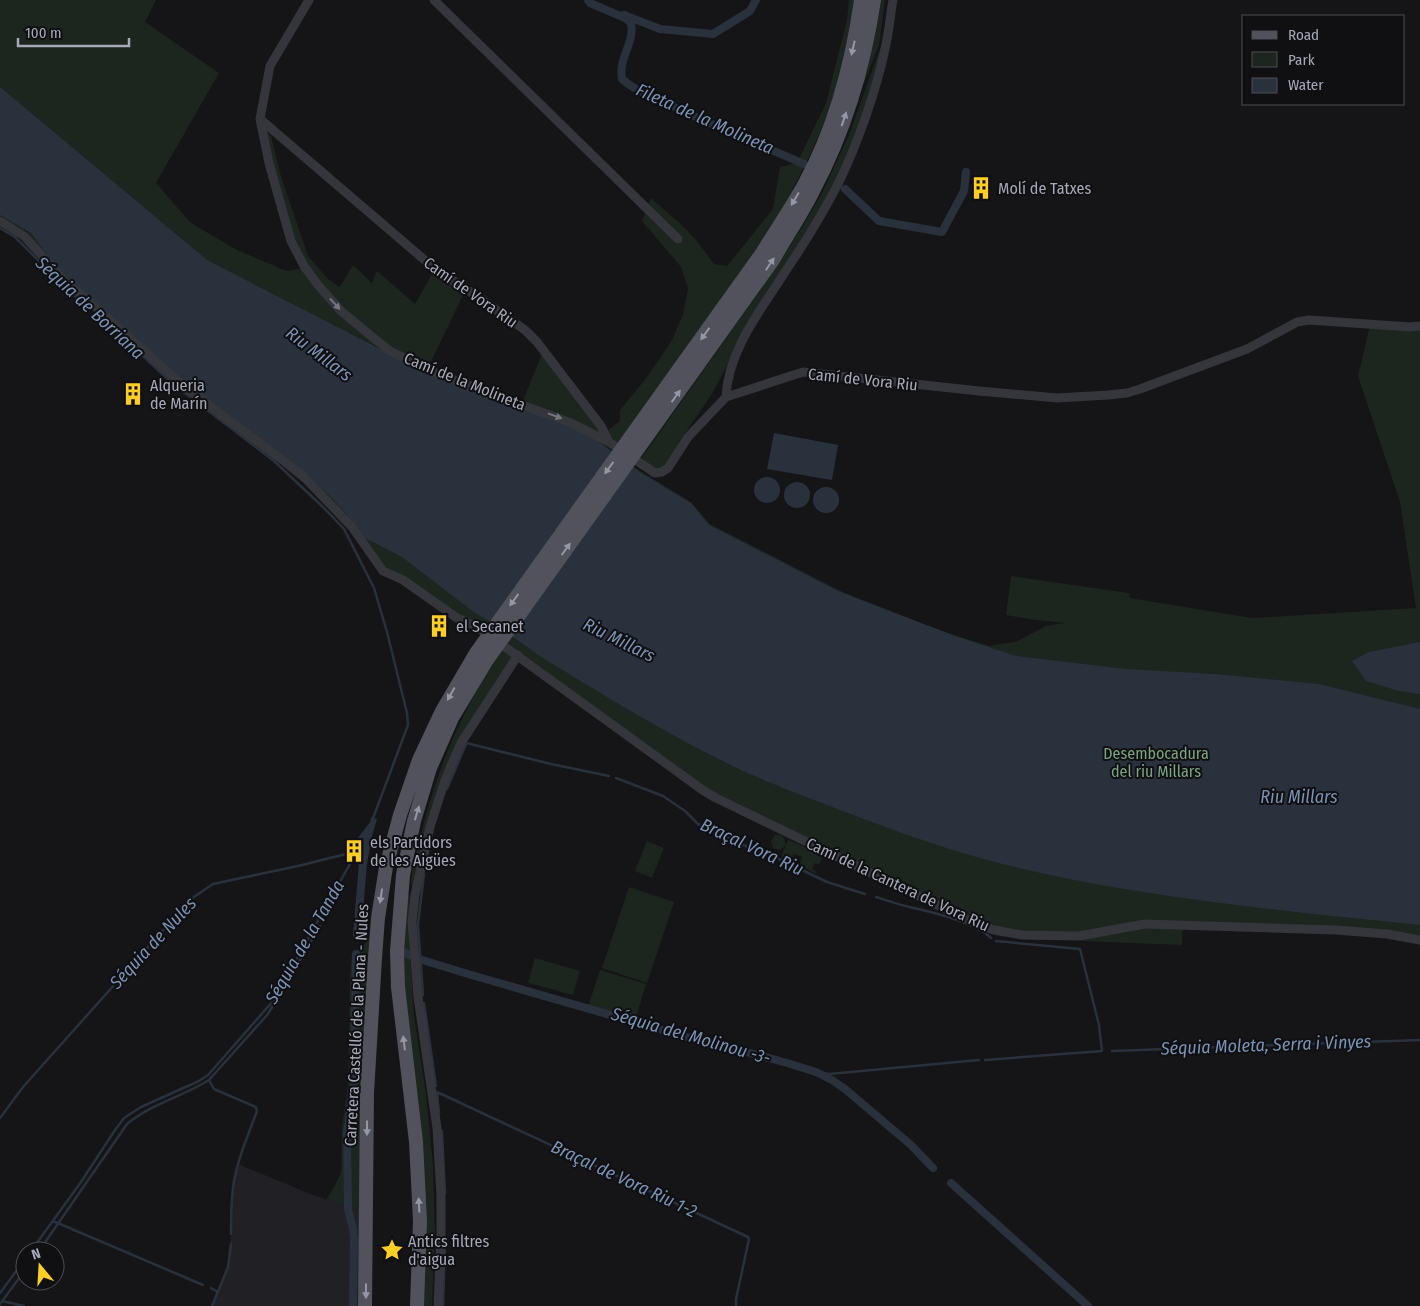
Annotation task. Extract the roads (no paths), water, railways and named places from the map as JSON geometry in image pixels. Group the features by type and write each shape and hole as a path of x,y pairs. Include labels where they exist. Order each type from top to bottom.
{"main road":[{"path":"643,432 762,253 804,184 827,134 846,80 856,35 861,0"},
{"path":"643,432 773,260 813,191 838,138 858,81 874,0"},
{"name":"Carretera Castelló de la Plana - Nules","path":"365,1306 367,1093 374,958 386,867 400,814 419,760 442,710 643,432"},
{"name":"Carretera Castelló de la Plana - Nules","path":"417,1306 420,1221 416,1142 398,987 397,951 402,884 414,821 430,768 481,656"}],"street":[{"name":"Camí de la Molineta","path":"309,0 270,66 260,119 291,241 304,266 334,304 390,351 438,374 571,423 609,442"},
{"path":"434,0 678,239"},
{"path":"726,397 726,388 733,359 737,351 754,320 810,236 838,184 872,96 885,49 892,0"},
{"name":"Camí de Vora Riu","path":"260,119 434,268 525,330 537,342 601,426 609,442 655,473 662,472 668,468 688,437 726,397 803,372 1057,398 1108,395 1128,393 1246,349 1297,322 1309,320 1410,327 1420,326"},
{"name":"Camí de la Cantera de Vora Riu","path":"0,221 24,236 77,293 91,303 178,380 306,480 352,527 383,571 403,580 457,618 476,626 704,791 972,922 994,930 1022,935 1079,936 1145,924 1336,930 1386,934 1420,940"},
{"path":"438,1306 441,1196 437,1128 418,997 412,922 415,895 430,827 445,780 461,743 518,655"}],"water":[{"name":"Riu Millars","path":"0,87 207,260 415,367 479,394 564,424 592,437 643,474 691,503 709,525 838,591 955,636 1016,656 1126,669 1214,674 1319,684 1420,709 1420,925 1171,896 1072,879 977,857 885,827 753,775 693,746 621,705 551,663 495,624 475,613 402,557 365,538 333,499 291,461 217,407 179,376 81,290 53,262 31,233 0,215"},
{"path":"774,433 838,445 832,480 767,469"},
{"path":"767,477 776,481 780,490 776,499 767,503 758,499 754,490 758,481"},
{"path":"797,482 806,486 810,495 806,504 797,508 788,504 784,495 788,486"},
{"path":"826,487 835,491 839,500 835,509 826,513 817,509 813,500 817,491"},
{"path":"1420,642 1420,694 1399,691 1366,681 1352,661 1369,652"},
{"path":"371,817 377,819 367,859 361,856 363,851 352,846 370,822"}],"waterway":[{"name":"Fileta de la Molineta","path":"588,0 590,3 625,18 631,23 631,37 621,71 622,79 627,83 641,92 697,118 804,164"},
{"path":"624,15 660,29 713,34 750,11 756,0"},
{"name":"Fileta de la Molineta","path":"845,189 879,221 942,232 964,191 966,172"},
{"name":"Séquia de Borriana","path":"0,228 15,237 65,287 88,306"},
{"name":"Séquia de Borriana","path":"113,328 173,384 274,461 344,529 374,588 407,713 408,725 372,821"},
{"name":"Braçal Vora Riu","path":"466,743 609,776"},
{"name":"Braçal de Vora Riu 1-2","path":"447,789 466,744"},
{"name":"Braçal Vora Riu","path":"616,778 663,796 685,811 698,824 827,882 865,894"},
{"name":"Séquia de la Tanda","path":"38,1241 124,1118 141,1107 199,1081 208,1075 273,1001 360,846"},
{"path":"357,935 366,847"},
{"name":"Séquia de Nules","path":"0,1118 23,1087 191,899 213,884 358,851"},
{"name":"Braçal de Vora Riu 1-2","path":"423,995 418,924 424,874"},
{"name":"Braçal Vora Riu","path":"876,897 955,919 976,928 991,938"},
{"path":"46,1241 127,1124 146,1111 209,1080 268,1014 320,926"},
{"name":"Braçal Vora Riu","path":"996,941 1080,949 1099,1025 1102,1051"},
{"name":"Séquia del Molinou -3-","path":"404,952 409,955"},
{"path":"353,1306 354,1241 348,1209 347,1133 354,1087 356,954"},
{"name":"Séquia del Molinou -3-","path":"419,959 711,1044 816,1072 845,1089 911,1145 933,1168"},
{"name":"Braçal de Vora Riu 1-2","path":"424,1003 436,1086"},
{"name":"Séquia Moleta, Serra i Vinyes","path":"1112,1051 1420,1040"},
{"name":"Séquia Moleta, Serra i Vinyes","path":"985,1060 1102,1051"},
{"name":"Séquia Moleta, Serra i Vinyes","path":"816,1072 829,1074 979,1060"},
{"path":"209,1080 214,1089 256,1107 257,1111 235,1178 231,1234"},
{"name":"Braçal de Vora Riu 1-2","path":"437,1092 748,1237 736,1306"},
{"path":"437,1093 439,1113"},
{"path":"442,1131 445,1193"},
{"name":"Séquia del Molinou -3-","path":"951,1183 1088,1306"},
{"path":"53,1221 203,1285"},
{"path":"443,1306 445,1242"},
{"path":"212,1306 228,1267 231,1244"},
{"name":"Séquia de la Tanda","path":"0,1293 15,1273"},
{"path":"0,1304 15,1284"},
{"path":"211,1288 218,1292"},
{"path":"2,1301 24,1306"}],"place":[{"name":"Molí de Tatxes","path":"981,188"},
{"name":"Alqueria de Marín","path":"133,394"},
{"name":"el Secanet","path":"439,626"},
{"name":"els Partidors de les Aigües","path":"354,851"},
{"name":"Antics filtres d'aigua","path":"392,1250"}],"park label":[{"name":"Desembocadura del riu Millars","path":"1156,762"}]}
